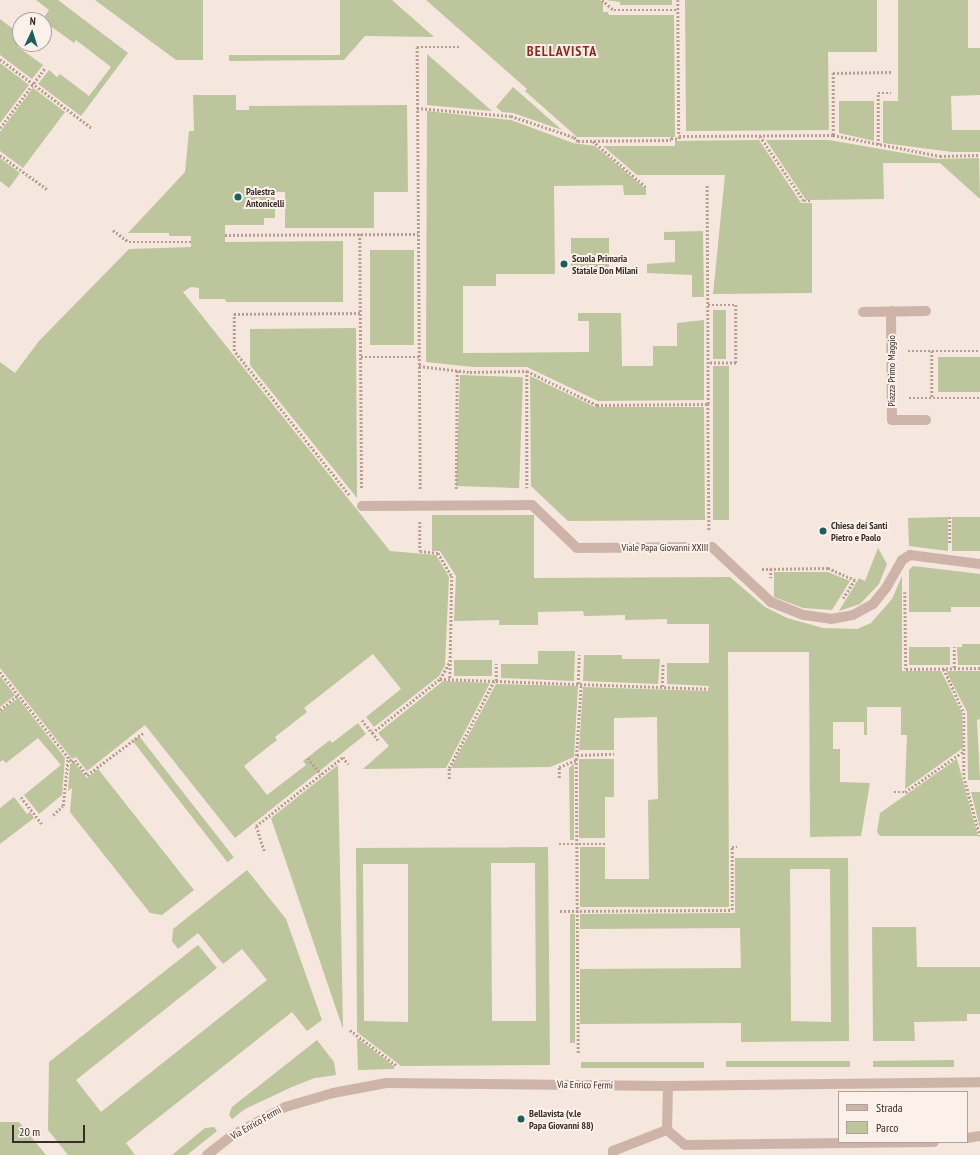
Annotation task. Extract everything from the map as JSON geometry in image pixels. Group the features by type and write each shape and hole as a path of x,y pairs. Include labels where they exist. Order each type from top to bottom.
{"street":[{"name":"Piazza Primo Maggio","path":"891,311 892,420 926,420"},
{"path":"863,312 926,311"},
{"path":"362,506 527,505"},
{"name":"Viale Papa Giovanni XXIII","path":"527,505 532,505 577,548 712,547 771,602 804,615 831,618 853,615 873,604 886,588 902,560 910,554 980,564"},
{"name":"Via Enrico Fermi","path":"207,1155 233,1135 285,1107 350,1089 397,1083 668,1086 980,1082"},
{"path":"667,1130 668,1086"},
{"path":"667,1130 685,1145 851,1143"},
{"path":"613,1155 613,1151 667,1130"},
{"path":"968,1138 980,1136"}],"path":[{"path":"602,0 614,10 678,10"},
{"path":"678,0 679,136"},
{"path":"450,679 452,576 438,554 420,551 417,48 461,47"},
{"path":"0,59 92,128"},
{"path":"0,128 45,68"},
{"path":"833,136 833,73 891,72"},
{"path":"878,145 878,93 891,93"},
{"path":"418,108 511,116 574,137 578,141 671,140 671,138 679,139 679,136 833,136 940,156 980,155"},
{"path":"760,136 804,201 812,202"},
{"path":"593,141 646,187"},
{"path":"0,155 47,189"},
{"path":"707,184 709,547"},
{"path":"113,230 129,242 191,242"},
{"path":"225,234 418,234"},
{"path":"360,234 361,313 362,506 358,506 234,351 234,314 361,313"},
{"path":"708,305 736,305 736,363 708,363"},
{"path":"892,352 980,351"},
{"path":"932,352 932,398"},
{"path":"361,357 419,357"},
{"path":"419,366 457,370 527,371 597,404 708,404"},
{"path":"455,506 457,370"},
{"path":"527,371 527,505"},
{"path":"892,398 980,398"},
{"path":"950,517 950,560"},
{"path":"736,569 828,568 855,580 831,618"},
{"path":"905,590 906,669 980,668"},
{"path":"954,647 954,668"},
{"path":"578,1053 576,755 580,684 579,655"},
{"path":"372,733 440,679 451,661"},
{"path":"662,687 663,663"},
{"path":"449,779 448,768 495,681 496,664"},
{"path":"944,669 964,713 964,777 980,836"},
{"path":"0,672 72,762 75,760 87,775 143,733"},
{"path":"440,679 709,689"},
{"path":"0,710 18,695"},
{"path":"362,720 378,740"},
{"path":"894,792 905,792 964,750"},
{"path":"576,755 614,754"},
{"path":"53,815 63,806 68,757"},
{"path":"264,851 256,826 343,757 348,764"},
{"path":"308,758 321,774"},
{"path":"559,778 559,767 576,760"},
{"path":"21,797 42,824"},
{"path":"559,844 605,844"},
{"path":"560,911 732,910 732,847 737,847"},
{"path":"350,1030 397,1066 397,1083"}],"green space":[{"path":"36,0 58,0 128,53 81,116 38,84 49,70 57,77 60,74 89,96 111,67 76,40 74,43 52,27 52,12 48,12 49,10"},
{"path":"95,0 203,0 203,60 176,60"},
{"path":"340,0 392,0 434,37 365,36 344,60 229,61 229,55 340,55"},
{"path":"426,0 600,0 603,3 603,12 608,12 609,15 674,15 675,137 577,137 525,91 527,89"},
{"path":"606,0 672,0 672,5 620,5 620,2"},
{"path":"685,0 877,0 877,52 828,52 829,130 686,131"},
{"path":"898,0 968,0 968,48 980,48 980,95 951,96 952,130 980,130 980,152 952,152 883,143 883,101 898,101"},
{"path":"0,19 12,28 12,52 25,52 43,65 32,79 0,55"},
{"path":"427,54 492,111 427,105"},
{"path":"0,63 29,85 0,123"},
{"path":"513,87 562,130 513,113 502,112 496,107"},
{"path":"33,88 65,112 23,168 0,151 0,132"},
{"path":"193,95 236,95 236,110 249,110 249,106 407,105 408,192 374,192 374,228 285,228 285,192 275,192 275,218 264,218 264,225 225,225 225,242 343,241 343,302 226,302 225,299 199,299 199,288 191,287 183,292 390,551 436,555 449,577 445,665 439,676 374,727 366,717 401,689 373,654 304,708 307,712 275,737 277,740 244,766 267,795 306,765 303,761 330,740 332,743 358,723 366,734 235,838 145,725 87,771 76,757 72,759 0,668 0,362 15,373 39,341 129,249 191,247 191,236 169,236 169,233 128,233 185,172 189,131 194,131"},
{"path":"839,101 874,101 874,141 839,133"},
{"path":"427,111 511,120 573,143 595,146 646,189 646,195 624,195 623,185 554,186 555,274 496,274 496,286 463,286 463,353 589,352 589,321 578,321 578,313 621,313 622,366 653,366 653,346 677,346 677,323 704,320 704,400 598,401 527,367 473,367 426,362"},
{"path":"759,140 801,203 812,203 812,293 713,294 725,175 637,175 603,146 675,146 675,141"},
{"path":"766,140 829,140 938,159 979,158 980,199 940,163 883,163 884,199 806,200"},
{"path":"0,158 20,173 9,188 0,181"},
{"path":"703,231 704,297 692,297 692,275 647,273 647,264 675,262 675,240 664,240 664,232"},
{"path":"571,238 609,238 609,276 571,276"},
{"path":"370,250 414,250 414,345 370,345"},
{"path":"713,310 726,310 726,359 713,359"},
{"path":"356,328 357,498 250,365 250,329"},
{"path":"938,357 980,357 980,392 938,392"},
{"path":"713,366 729,366 729,520 713,520"},
{"path":"460,375 523,377 519,488 456,486"},
{"path":"530,376 595,407 704,407 705,520 568,521 531,486"},
{"path":"432,515 534,515 534,578 730,577 765,607 787,618 823,628 857,629 871,623 892,599 902,576 902,671 941,671 962,713 963,748 905,789 907,735 901,735 901,707 867,707 867,735 864,735 864,722 833,722 833,749 840,749 840,782 870,783 861,836 810,837 809,652 728,652 729,907 580,907 580,847 605,847 605,879 649,879 648,800 658,799 657,717 614,718 614,750 579,750 583,687 709,691 709,686 667,684 667,663 709,663 709,624 667,624 667,619 625,620 625,615 584,616 583,611 538,612 538,625 499,625 499,620 454,621 456,576 440,551 432,551"},
{"path":"948,517 948,551 909,546 908,518"},
{"path":"952,517 980,517 980,551 952,551"},
{"path":"878,548 887,564 879,584 860,604 839,611 859,578 865,581"},
{"path":"913,566 980,574 980,607 951,607 951,612 909,612 909,570"},
{"path":"774,572 828,572 850,581 832,610 803,608 774,597"},
{"path":"962,644 980,644 980,665 958,665 957,647 962,647"},
{"path":"909,647 950,647 950,665 909,665"},
{"path":"538,651 575,651 574,681 501,678 501,664 538,664"},
{"path":"584,655 622,655 622,659 660,659 658,684 583,681"},
{"path":"454,660 492,660 492,676 454,676"},
{"path":"946,671 980,671 980,719 977,720 980,780 968,780 967,712"},
{"path":"0,676 15,695 0,707"},
{"path":"443,681 490,683 446,768 363,769 389,746 378,733"},
{"path":"496,684 578,686 574,757 550,767 451,768"},
{"path":"18,698 65,758 62,795 39,814 24,795 61,765 38,738 6,763 3,760 0,762 0,712"},
{"path":"139,736 234,857 228,862 133,741"},
{"path":"579,759 614,759 614,797 605,797 605,838 579,838"},
{"path":"957,759 978,836 880,836 877,832 880,813"},
{"path":"74,762 87,778 98,769 194,890 162,915 150,913 70,812 72,788 68,791 70,764"},
{"path":"574,764 574,840 570,840 569,768"},
{"path":"338,765 343,1029 271,818"},
{"path":"971,792 980,792 980,828"},
{"path":"14,797 27,814 30,812 34,818 0,844 0,808"},
{"path":"548,847 550,1065 401,1066 357,1032 356,848","holes":["491,863 535,863 536,1021 492,1021","363,864 408,864 408,1022 364,1021"]},
{"path":"735,858 848,858 849,1041 741,1042 741,1023 580,1024 580,969 741,968 740,928 580,929 580,914 735,913","holes":["790,869 830,869 831,1022 791,1021"]},
{"path":"247,870 286,919 322,1020 307,1031 292,1012 126,1143 135,1155 68,1155 48,1130 49,1062 198,945 217,968 76,1080 101,1112 267,980 242,949 223,964 198,933 178,949 172,941 173,929"},
{"path":"570,914 575,914 575,1043 570,1043"},
{"path":"872,927 916,927 917,967 980,967 980,1014 967,1014 967,1021 914,1022 915,1041 873,1041"},
{"path":"357,1038 394,1066 394,1069 358,1070"},
{"path":"317,1040 334,1062 336,1075 315,1078 294,1086 245,1109 232,1119 229,1115 232,1107"},
{"path":"954,1060 954,1067 873,1067 873,1061"},
{"path":"726,1061 850,1061 850,1067 726,1067"},
{"path":"581,1062 704,1062 704,1068 581,1068"},
{"path":"0,1122 19,1122 46,1155 0,1155"},
{"path":"214,1127 217,1131 187,1155 172,1155 205,1128"}],"place":[{"name":"Palestra Antonicelli","path":"238,197"},
{"name":"Scuola Primaria Statale Don Milani","path":"564,264"},
{"name":"Chiesa dei Santi Pietro e Paolo","path":"823,531"},
{"name":"Bellavista (v.le Papa Giovanni 88)","path":"521,1119"}],"district":[{"name":"BELLAVISTA","path":"562,51"}]}
